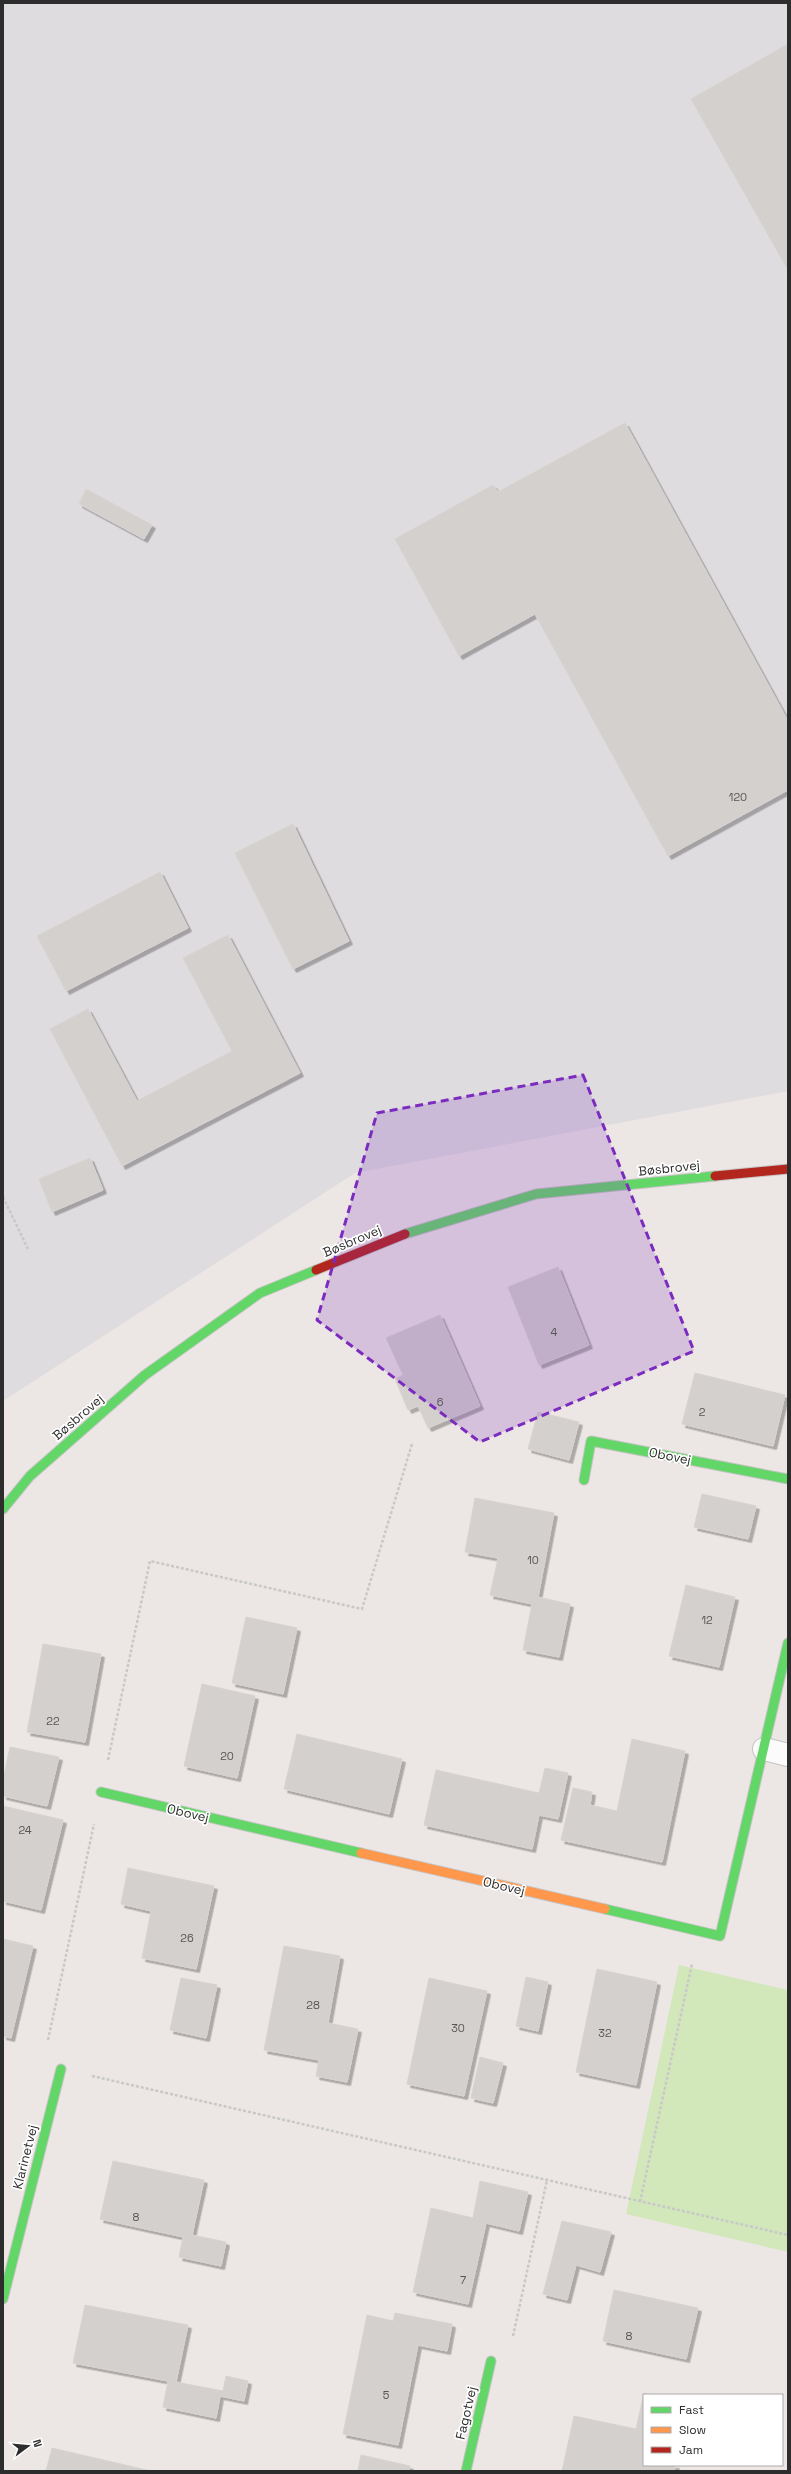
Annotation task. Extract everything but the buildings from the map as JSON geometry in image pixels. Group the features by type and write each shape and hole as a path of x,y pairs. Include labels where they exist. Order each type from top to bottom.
{"street":[{"name":"Bøsbrovej","path":"3,1509 30,1476 145,1375 260,1293 395,1237 536,1194 788,1169"},
{"name":"Obovej","path":"584,1480 591,1440 788,1479"},
{"name":"Obovej","path":"101,1792 720,1936 788,1643"},
{"path":"764,1750 788,1755"},
{"name":"Klarinetvej","path":"3,2299 61,2069"},
{"name":"Fagotvej","path":"466,2471 491,2361"}],"path":[{"path":"3,1197 28,1249"},
{"path":"412,1444 362,1609 150,1561 42,2065 788,2235"},
{"path":"640,2202 699,1931"},
{"path":"491,2361 512,2339 547,2180"}],"highlighted area":[{"path":"583,1075 694,1351 480,1442 317,1320 377,1113"}],"shaded area":[{"path":"3,3 788,3 788,1091 355,1173 3,1401"}],"green space":[{"path":"679,1965 788,1990 788,2252 626,2214"}],"traffic: fast":[{"path":"405,1234 536,1194 715,1176"},
{"path":"3,1509 30,1476 145,1375 260,1293 316,1270"},
{"path":"584,1480 591,1441 788,1479"},
{"path":"605,1909 720,1936 788,1643"},
{"path":"101,1792 361,1853"},
{"path":"3,2299 61,2069"},
{"path":"466,2471 491,2361"}],"traffic: slow":[{"path":"361,1853 605,1909"}],"traffic: jam":[{"path":"715,1176 788,1169"},
{"path":"316,1270 405,1234"}]}
